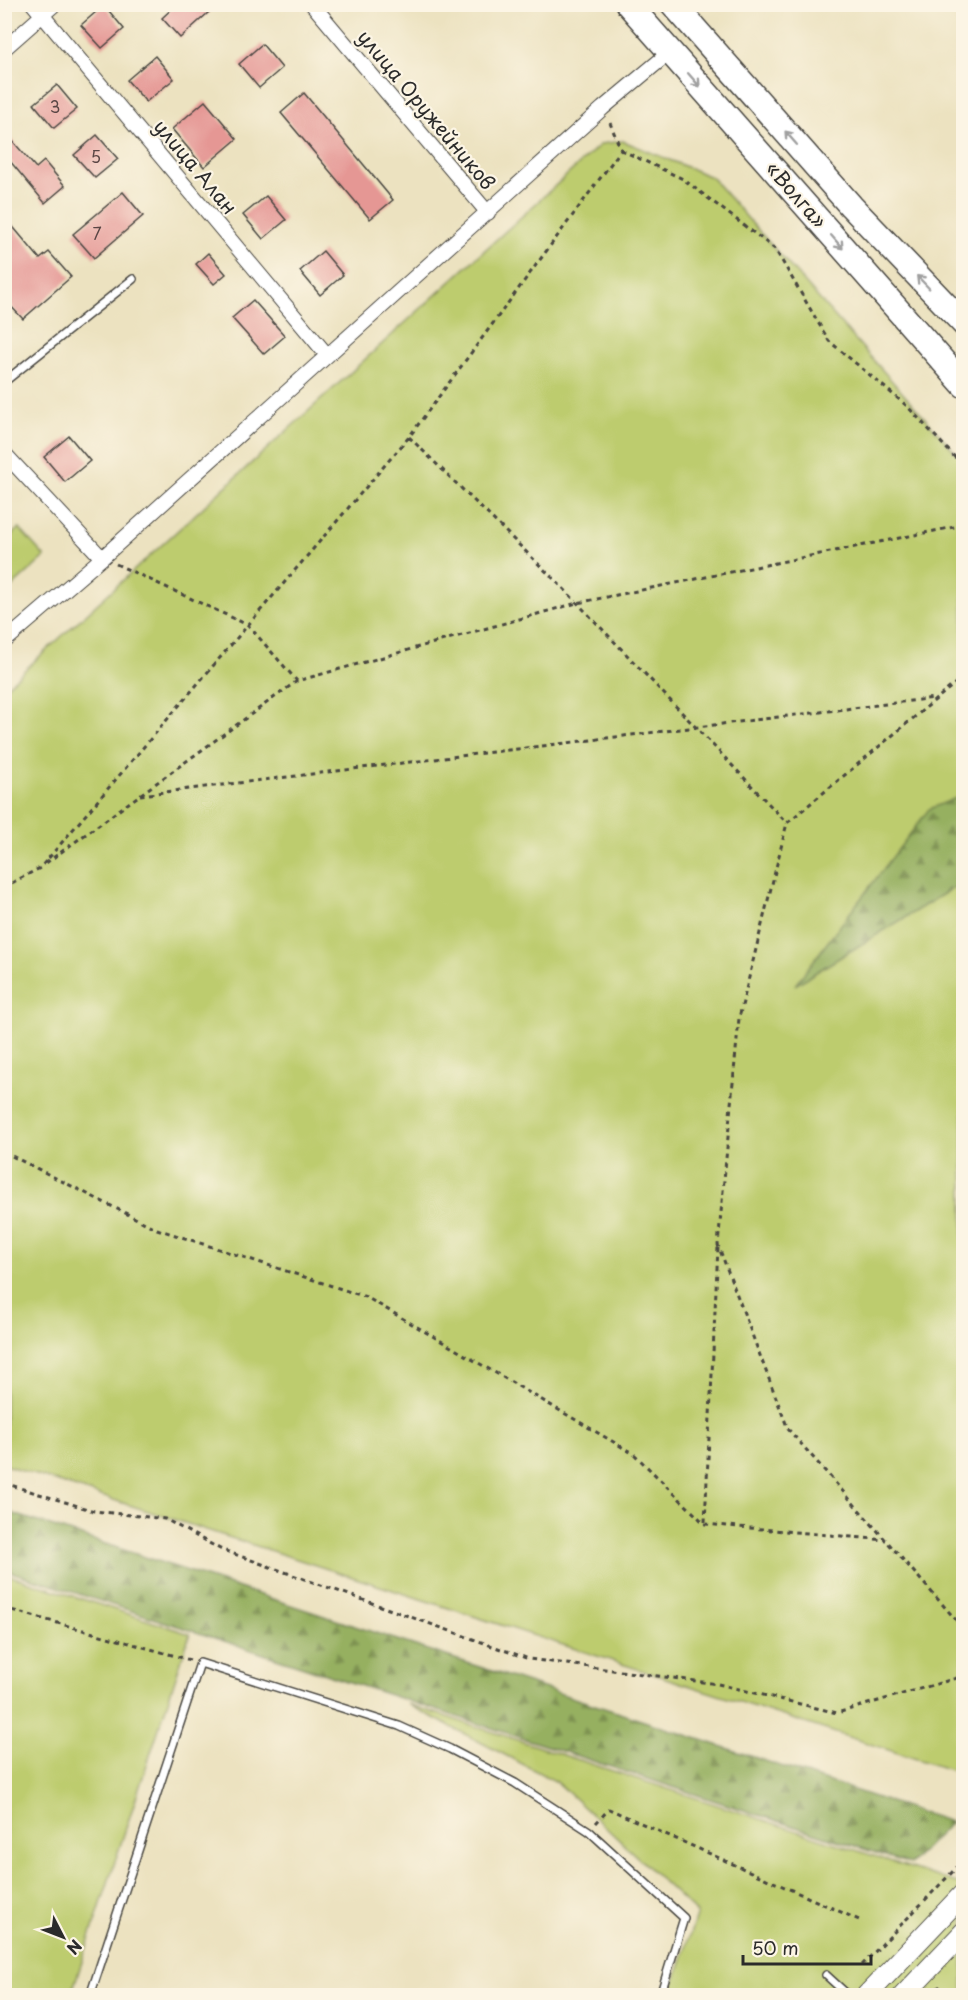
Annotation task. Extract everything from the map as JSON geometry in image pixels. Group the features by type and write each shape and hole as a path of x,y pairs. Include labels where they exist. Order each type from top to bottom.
{"highway":[{"name":"«Волга»","path":"627,4 963,385"},
{"name":"«Волга»","path":"673,4 851,206 963,324"}],"street":[{"path":"4,49 38,10 55,4"},
{"name":"улица Оружейников","path":"312,4 488,213"},
{"name":"улица Алан","path":"38,10 327,355"},
{"path":"4,642 102,558 603,108 670,52"},
{"path":"4,453 102,558"},
{"path":"866,1995 963,1893"},
{"path":"903,1995 963,1932"}],"lane":[{"path":"4,382 133,279"},
{"path":"90,1995 200,1663 399,1726 450,1749 515,1783 589,1831 684,1918 660,1995"},
{"path":"826,1975 849,1995"}],"path":[{"path":"603,108 621,150 683,179 775,249 829,341 908,406 963,467"},
{"path":"40,868 409,437 621,150"},
{"path":"409,437 577,603 787,823"},
{"path":"4,886 40,868 297,681 577,603 963,525"},
{"path":"102,558 248,625 297,681"},
{"path":"705,1524 718,1245 739,1018 787,823 963,676"},
{"path":"140,795 937,698"},
{"path":"4,1152 157,1229 366,1297 634,1454 705,1524 886,1540"},
{"path":"718,1245 788,1430 963,1629"},
{"path":"4,1483 94,1511 165,1519 220,1549 529,1659 718,1684 837,1713 963,1676"},
{"path":"4,1608 200,1663"},
{"path":"589,1831 609,1809 859,1920"},
{"path":"862,1965 963,1860"}],"green space":[{"path":"623,141 711,177 963,461 963,1774 5,1465 5,688 601,144"},
{"path":"19,528 45,557 5,593 5,541"},
{"path":"963,795 963,882 795,985 929,809"},
{"path":"5,1511 951,1822 910,1864 5,1570"},
{"path":"5,1574 190,1634 71,1995 5,1995"},
{"path":"407,1704 963,1885 963,1995 670,1995 697,1913 557,1782"}],"building":[{"path":"177,4 218,4 180,38 162,18"},
{"path":"104,5 124,29 102,48 81,25"},
{"path":"262,44 282,68 259,88 239,64"},
{"path":"155,56 174,79 146,102 127,80"},
{"path":"57,85 77,109 54,128 34,104"},
{"path":"304,93 393,200 370,219 281,113"},
{"path":"205,101 237,139 204,167 172,129"},
{"path":"4,131 36,168 44,161 65,186 45,203 4,154"},
{"path":"97,135 118,159 95,178 74,155"},
{"path":"123,192 143,216 94,258 73,234"},
{"path":"266,196 286,220 263,239 243,215"},
{"path":"4,216 40,259 49,252 71,277 23,319 4,299"},
{"path":"323,251 343,275 320,295 300,271"},
{"path":"208,253 226,274 214,284 196,264"},
{"path":"253,300 285,336 264,354 232,318"},
{"path":"69,436 90,461 65,482 44,457"}]}
